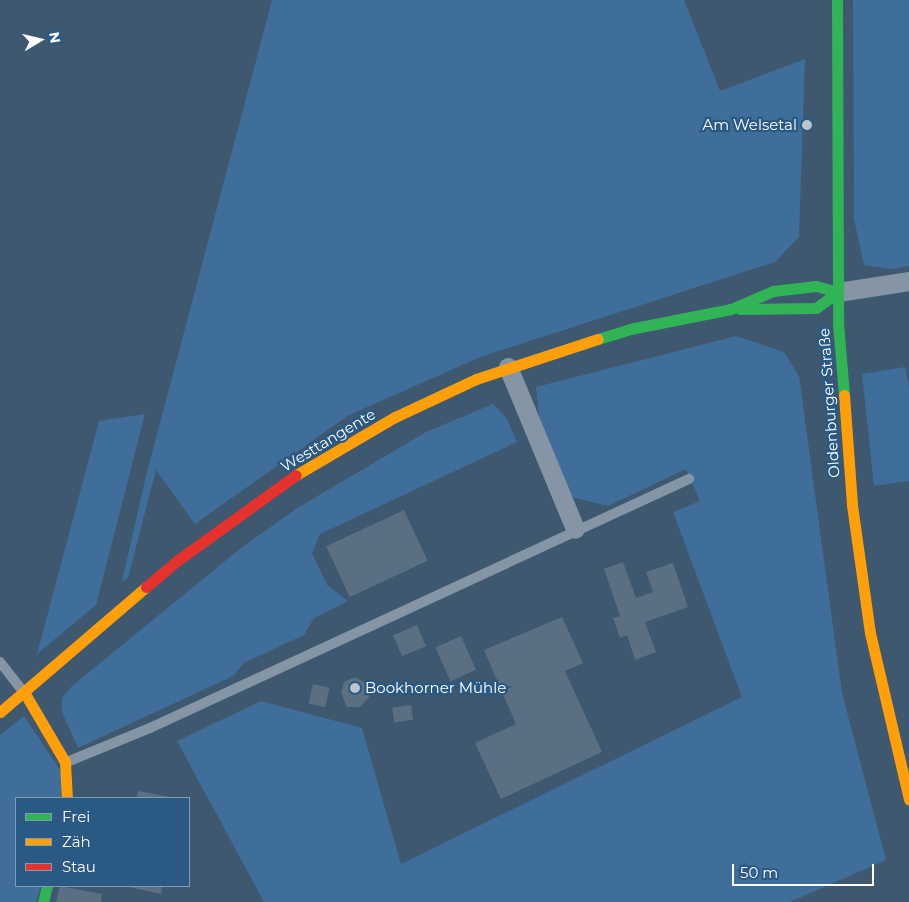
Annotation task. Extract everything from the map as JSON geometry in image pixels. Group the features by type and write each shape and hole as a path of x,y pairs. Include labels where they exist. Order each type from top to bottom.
{"street":[{"name":"Oldenburger Straße","path":"837,0 838,292 841,384 859,564 887,714 909,799"},
{"path":"838,292 909,281"},
{"name":"Westtangente","path":"731,309 773,291 816,286 838,292"},
{"name":"Westtangente","path":"0,712 178,560 315,462 395,417 508,367 630,329 731,309 816,308 838,292"},
{"path":"508,367 574,529"},
{"path":"24,692 65,762 67,797"},
{"path":"43,902 47,887"}],"lane":[{"path":"65,762 150,728 574,529 689,479"},
{"path":"0,662 24,692"}],"shaded area":[{"path":"272,0 684,0 720,91 805,59 799,237 775,262 483,356 349,415 195,524 156,470 128,578 122,581 147,472"},
{"path":"853,0 909,0 909,266 892,269 864,265 854,219"},
{"path":"736,336 784,352 799,376 842,693 886,860 790,902 264,902 177,741 261,701 362,728 401,864 742,697 673,512 700,501 686,469 608,506 572,497 540,425 536,387"},
{"path":"905,367 909,387 909,481 874,486 862,374"},
{"path":"493,404 507,419 517,442 320,534 312,553 327,585 348,601 314,618 304,635 244,663 233,676 78,748 62,712 62,698 72,686 241,548 299,507 426,432"},
{"path":"145,414 96,605 37,654 99,421"},
{"path":"24,716 62,773 61,797 15,797 15,887 41,887 36,902 0,902 0,735"}],"building":[{"path":"404,510 428,561 350,597 326,546"},
{"path":"623,562 636,598 653,592 646,572 673,563 688,607 645,622 656,652 635,660 627,635 620,638 613,618 620,616 604,569"},
{"path":"562,617 583,663 565,671 602,752 501,799 475,743 516,724 484,650"},
{"path":"417,625 426,646 402,656 393,635"},
{"path":"461,636 476,670 450,681 435,647"},
{"name":"Bookhorner Mühle","path":"355,677 367,684 369,697 360,707 347,707 341,693 344,682"},
{"path":"313,684 330,688 325,707 309,703"},
{"path":"411,705 413,720 394,722 392,708"},
{"path":"138,791 170,797 137,797"},
{"path":"60,887 102,894 101,902 56,902"},
{"path":"129,887 162,887 161,894"}],"traffic: fast":[{"path":"837,0 838,323 844,395"},
{"path":"598,339 630,329 731,309 773,291 816,286 838,292"},
{"path":"740,309 816,308 838,292"},
{"path":"43,902 47,887"}],"traffic: slow":[{"path":"296,475 395,417 476,379 598,339"},
{"path":"844,395 852,505 870,633 909,799"},
{"path":"0,712 146,587"},
{"path":"24,692 65,762 67,797"}],"traffic: jam":[{"path":"146,587 178,560 296,475"}],"place":[{"name":"Am Welsetal","path":"807,125"},
{"name":"Bookhorner Mühle","path":"355,688"}]}
